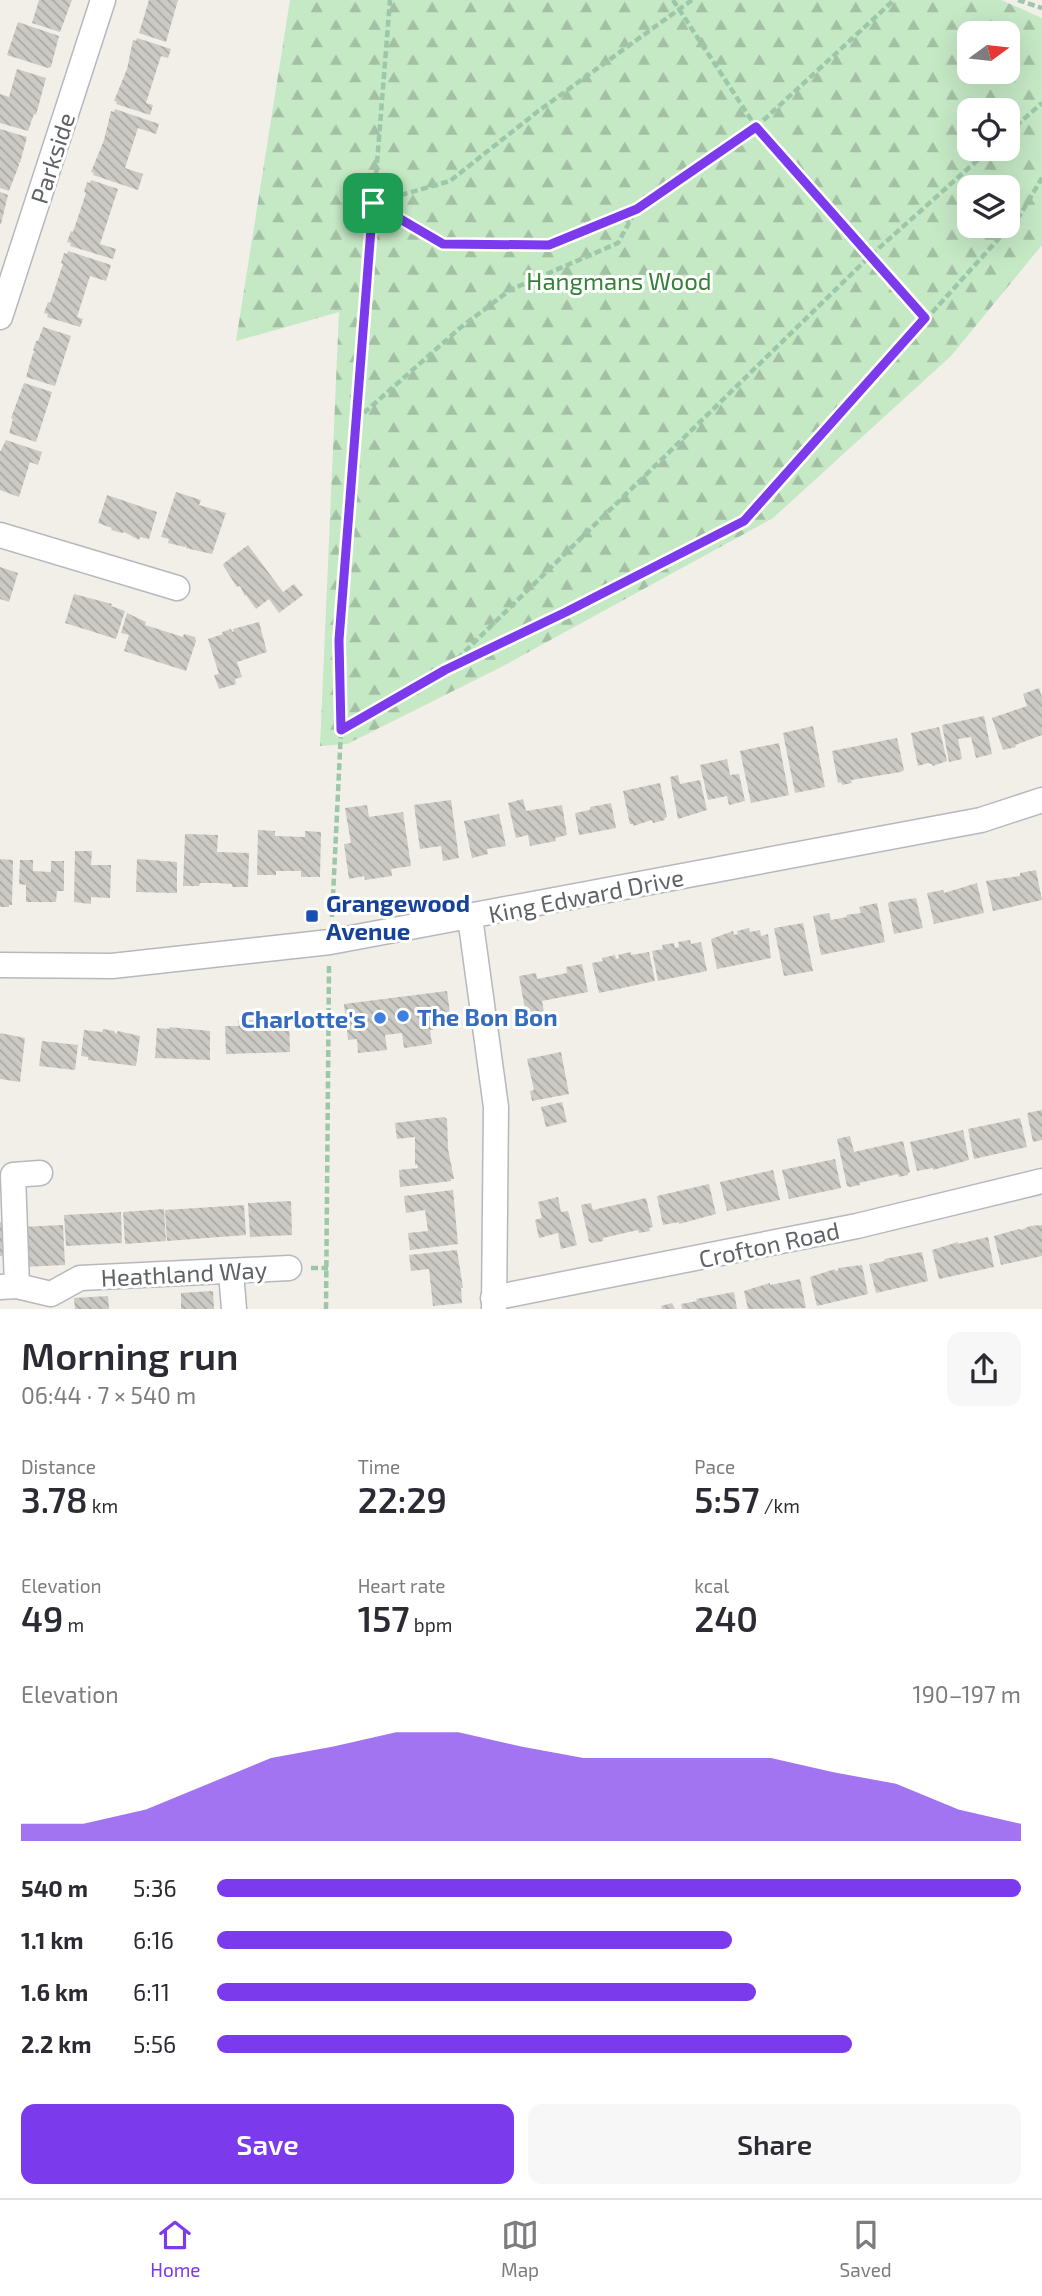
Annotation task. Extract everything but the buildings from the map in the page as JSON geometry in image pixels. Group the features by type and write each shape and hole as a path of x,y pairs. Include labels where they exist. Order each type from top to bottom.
{"street":[{"name":"Parkside","path":"0,317 103,0"},
{"path":"0,535 177,588"},
{"name":"King Edward Drive","path":"0,965 112,966 330,942 981,820 1042,800"},
{"path":"470,917 496,1107 494,1303"},
{"path":"8,1287 13,1175 40,1172"},
{"name":"Crofton Road","path":"494,1303 857,1226 1042,1181"},
{"name":"Heathland Way","path":"8,1287 52,1302 80,1278 289,1268"},
{"path":"231,1272 234,1309"}],"path":[{"path":"331,923 341,730 339,640 390,0"},
{"path":"673,0 756,127 925,318"},
{"path":"373,203 450,181 537,112 692,0"},
{"path":"373,203 443,244 549,245 637,209 756,127 894,0"},
{"path":"1018,0 1042,8"},
{"path":"1020,122 1042,103"},
{"path":"445,670 870,256 977,161"},
{"path":"341,730 445,670 744,521 1020,215 1042,178"},
{"path":"356,420 460,328 510,290 618,243 637,209"},
{"path":"326,1309 329,960"}],"green space":[{"name":"Hangmans Wood","path":"290,0 1001,0 1042,18 1042,245 951,356 773,518 503,666 347,744 320,746 339,312 236,341"}],"place":[{"name":"Grangewood Avenue","path":"312,916"},
{"name":"The Bon Bon","path":"403,1016"},
{"name":"Charlotte's","path":"380,1018"}],"route":[{"path":"756,127 925,318 744,521 445,670 341,730 339,640 373,203 443,244 549,245 637,209 756,127"}]}
